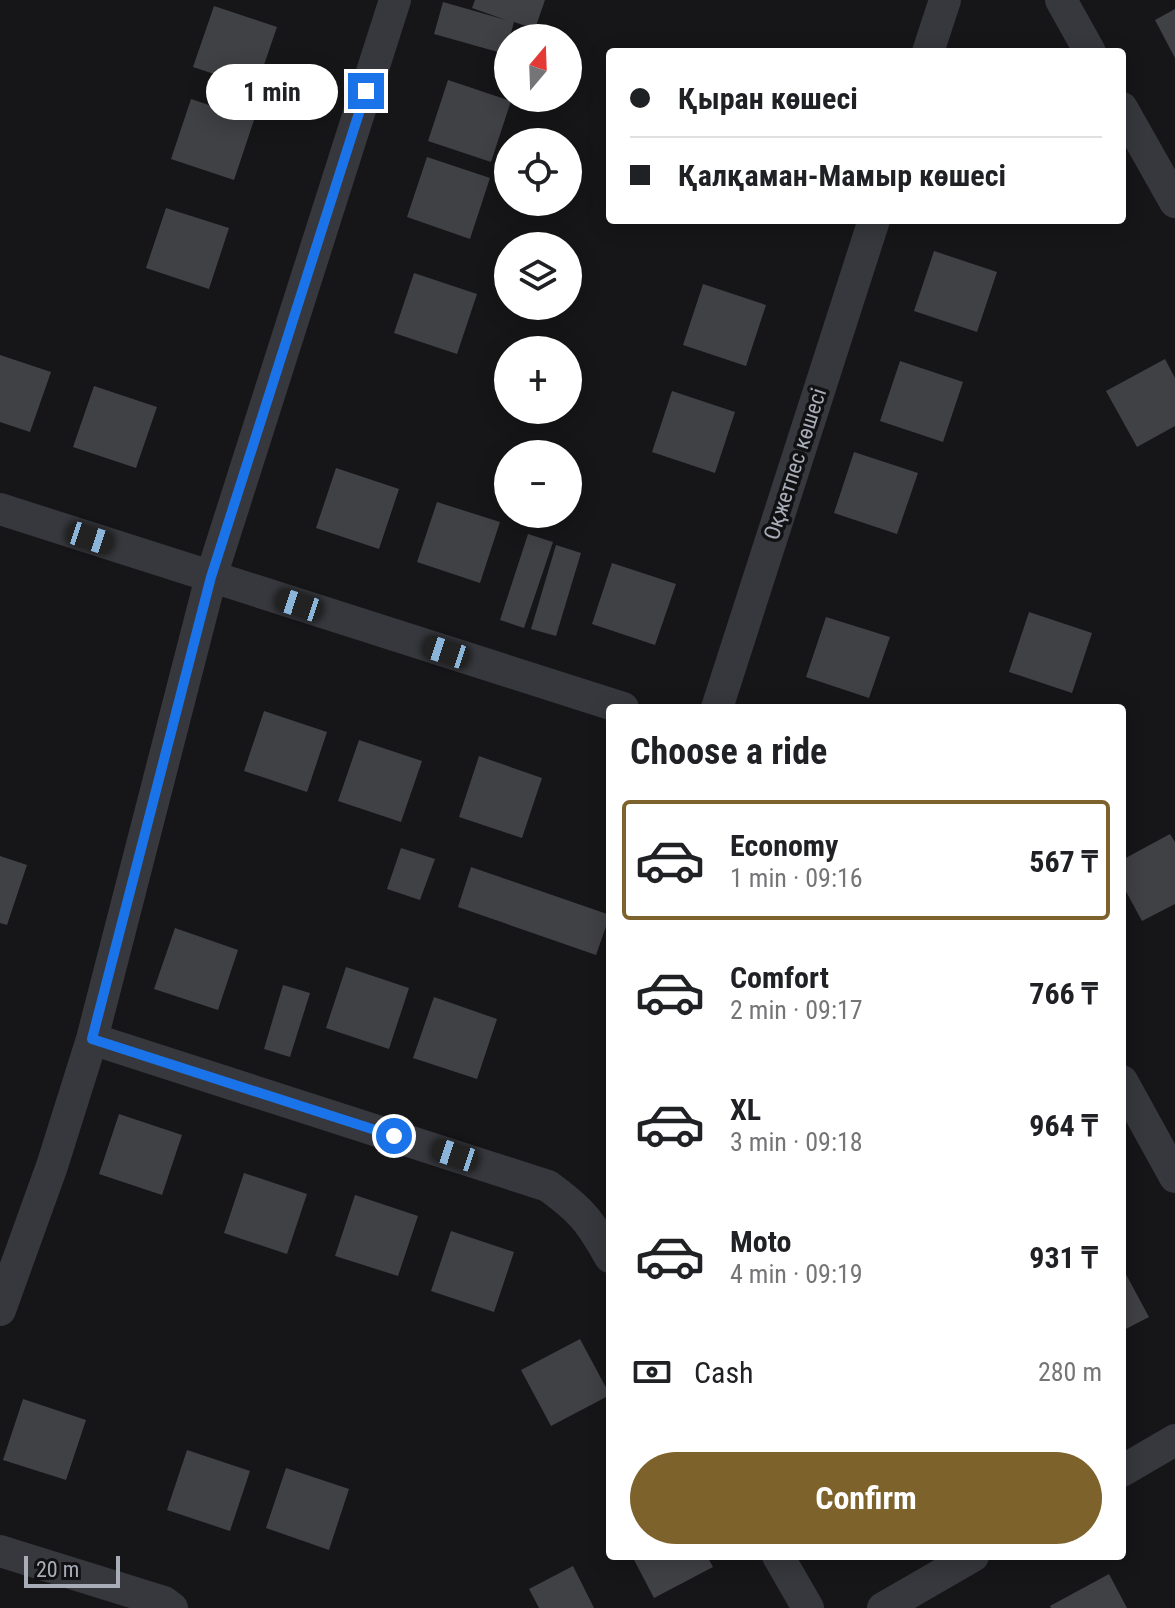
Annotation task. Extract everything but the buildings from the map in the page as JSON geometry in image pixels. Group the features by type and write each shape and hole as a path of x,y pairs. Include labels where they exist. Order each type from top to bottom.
{"street":[{"path":"0,1310 52,1166 92,1039 211,577 395,0"},
{"path":"929,48 945,0"},
{"path":"1061,0 1088,48"},
{"path":"1126,115 1175,202"},
{"name":"Оқжетпес көшесі","path":"718,704 873,224"},
{"path":"0,509 610,704"},
{"path":"92,1039 548,1186 577,1207 590,1221 606,1250"},
{"path":"1126,1088 1175,1177"},
{"path":"1126,1469 1175,1440"},
{"path":"0,1551 164,1602 172,1608"},
{"path":"780,1560 808,1608"},
{"path":"883,1608 966,1560"}],"route":[{"path":"366,91 211,577 92,1039 394,1136"}]}
